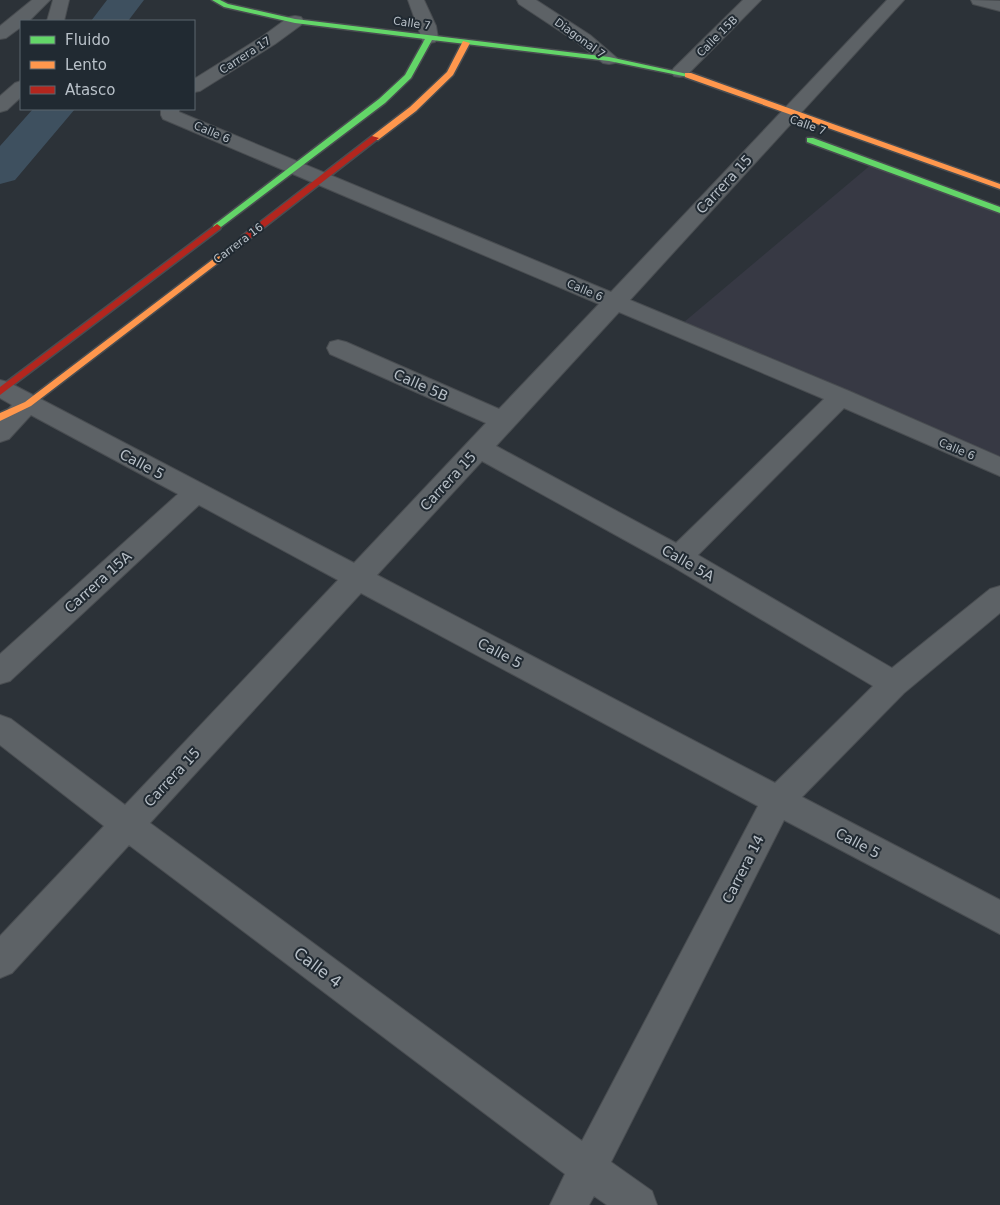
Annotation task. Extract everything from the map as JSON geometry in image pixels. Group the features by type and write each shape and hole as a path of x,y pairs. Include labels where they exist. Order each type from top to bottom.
{"street":[{"path":"0,34 20,20 42,0"},
{"path":"56,20 61,0"},
{"name":"Calle 7","path":"215,0 226,6 295,20 466,43 609,59 680,72 781,124 1000,187"},
{"path":"416,0 427,26 429,38"},
{"name":"Diagonal 7","path":"525,0 584,39 609,59"},
{"name":"Calle 15B","path":"680,72 753,0"},
{"name":"Carrera 15","path":"0,961 896,0"},
{"path":"979,0 1000,6"},
{"name":"Carrera 17","path":"195,86 269,40 295,20"},
{"name":"Carrera 16","path":"1,397 382,101 408,76 429,38"},
{"name":"Carrera 16","path":"0,433 28,404 413,109 450,73 466,43"},
{"name":"Calle 7","path":"609,59 655,80"},
{"path":"0,106 20,87"},
{"name":"Calle 6","path":"170,112 296,168 841,397 1000,467"},
{"name":"Calle 7","path":"803,137 1000,210"},
{"name":"Calle 5B","path":"338,348 504,421"},
{"name":"Calle 5","path":"1,397 28,404 1000,918"},
{"path":"679,557 841,397"},
{"name":"Calle 5A","path":"479,448 679,557 894,684"},
{"name":"Carrera 15A","path":"0,672 196,493"},
{"name":"Carrera 14","path":"569,1205 777,801 894,684 1000,597"},
{"name":"Calle 4","path":"0,728 127,826 638,1205"}],"shaded area":[{"path":"873,163 1000,210 1000,464 677,328"}],"waterway":[{"path":"110,20 126,0"},
{"path":"0,171 54,110"}],"traffic: fast":[{"path":"215,0 226,6 295,21 609,59 688,75"},
{"path":"217,227 382,101 408,76 429,38"},
{"path":"810,140 1000,210"}],"traffic: slow":[{"path":"375,138 413,109 450,73 466,43"},
{"path":"688,75 1000,187"},
{"path":"0,417 28,404 245,238"}],"traffic: jam":[{"path":"245,238 375,138"},
{"path":"0,392 217,227"}]}
